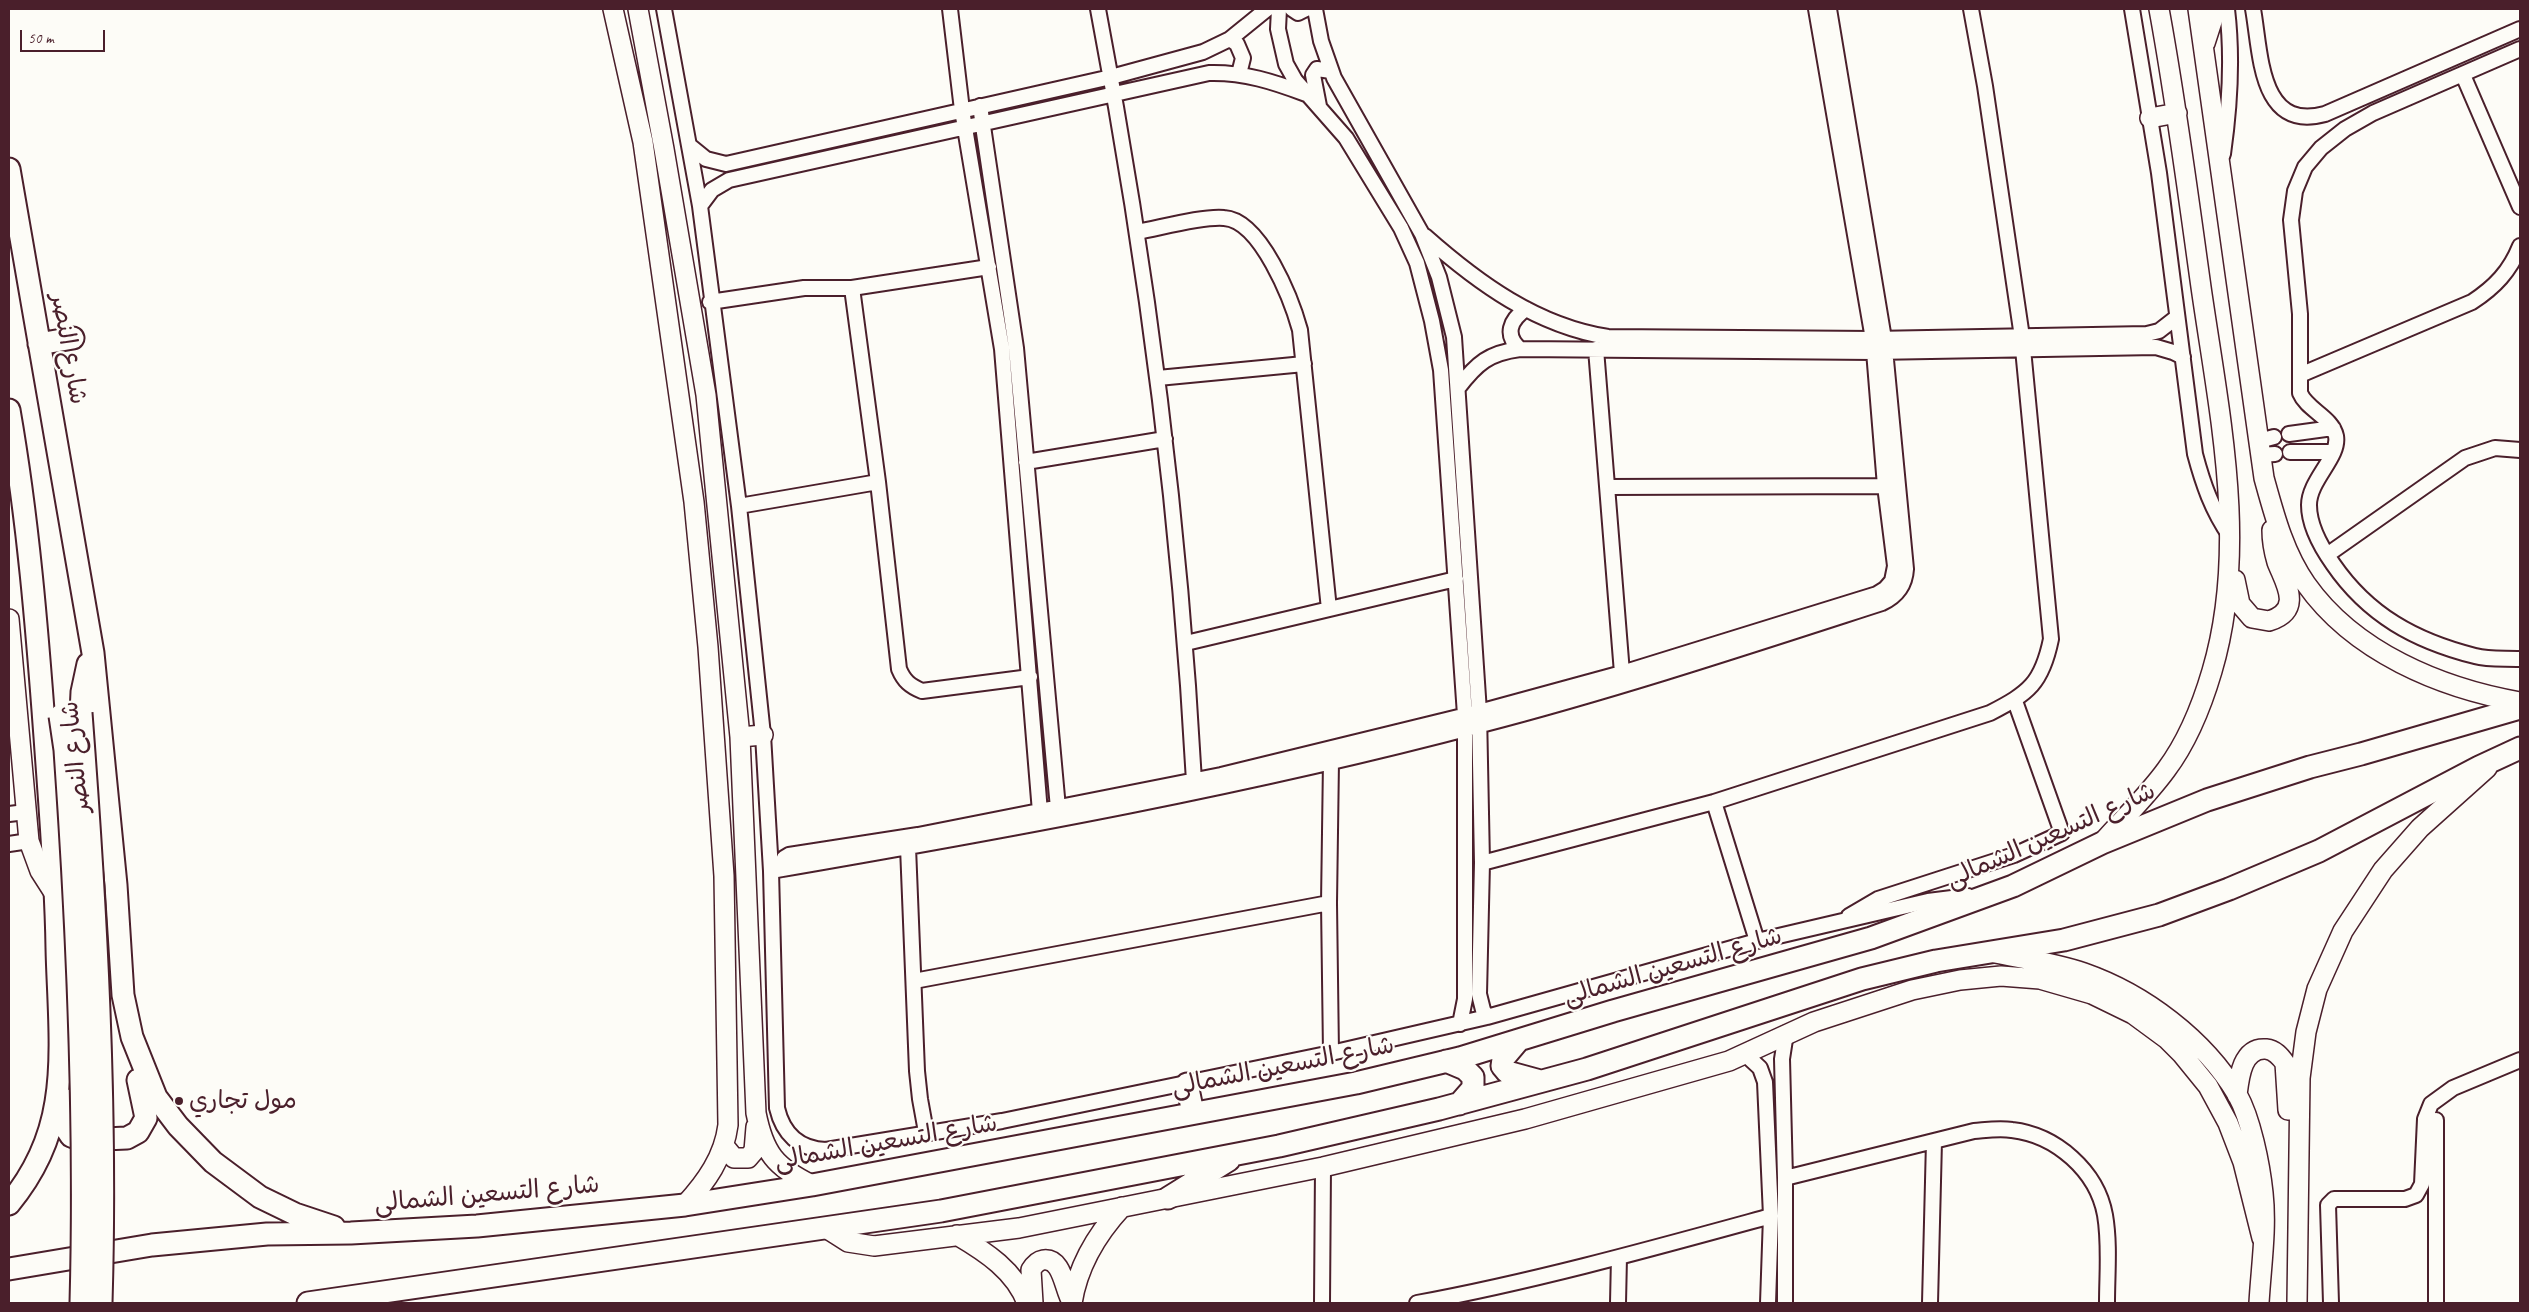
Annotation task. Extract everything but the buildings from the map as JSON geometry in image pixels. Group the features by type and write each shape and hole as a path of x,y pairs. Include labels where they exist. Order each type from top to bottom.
{"main road":[{"name":"شارع النصر","path":"9,169 92,653 116,885 123,995 132,1037 142,1067 156,1097 165,1110 204,1153 225,1172 260,1197 280,1207 351,1233"},
{"path":"39,344 73,338"},
{"name":"شارع النصر","path":"9,410 22,489 39,651 56,896 59,1066 56,1101 48,1136 34,1168 9,1204"},
{"path":"39,651 51,683 60,716 68,779 80,1001 82,1126 81,1303"},
{"path":"92,653 83,682 81,712 99,1003 102,1174 101,1303"},
{"name":"شارع التسعين الشمالى","path":"9,1269 177,1242 267,1234 351,1233 477,1226 685,1205 812,1185 1356,1083 1446,1062 1612,1011 1842,947 2013,886 2102,843 2171,814 2236,790 2520,708"},
{"path":"308,1303 941,1211 1240,1153 1459,1104 1692,1036 1862,979 1936,961 2094,933 2194,903 2319,851 2520,748"},
{"path":"1520,1040 1503,1059 1504,1069 1541,1081"},
{"path":"1446,1062 1465,1069 1473,1077 1474,1088 1459,1104"},
{"path":"59,1066 65,1080 65,1127 71,1136 86,1141 127,1138 142,1128 146,1112 138,1088 138,1078 142,1067"},
{"path":"1186,1084 1193,1113"},
{"path":"1168,1198 1240,1153"}],"street":[{"path":"613,9 643,142 694,502 708,647 724,876 728,1113 724,1147 702,1187 685,1205"},
{"path":"638,9 706,394 740,737 756,1113 755,1146 752,1155 738,1160 730,1155 724,1147"},
{"path":"664,9 700,206 710,302 739,506 763,735 776,870 777,1108 780,1120 789,1135 803,1146 814,1150 826,1150 926,1132 1002,1121 1186,1084 1488,1017 1757,941 1936,900 1990,895"},
{"path":"950,9 962,110 1002,349 1040,812"},
{"path":"1098,9 1137,232 1166,439 1186,643 1194,781"},
{"path":"690,146 706,159 726,164 1111,76 1203,52 1230,39 1267,9"},
{"path":"1278,9 1280,47 1295,80 1346,138 1401,228 1422,282 1441,370 1465,722 1465,998 1460,1024"},
{"path":"1292,9 1298,13 1306,9"},
{"path":"1315,9 1321,41 1331,71 1422,234 1439,276 1454,338 1479,718 1482,863 1479,994 1483,1010 1488,1017"},
{"path":"776,870 784,858 789,855 918,835 1058,808 1214,789 1331,761 1479,718 1877,594 1886,589 1892,581 1895,566 1885,486 1879,345 1816,9"},
{"path":"1479,718 1677,670 1882,603 1894,596 1903,585 1906,569 1879,345 1829,9"},
{"path":"1482,863 1714,802 1990,713 2015,701 2032,686 2046,664 2051,639 2022,343 1985,86 1971,9"},
{"path":"2132,9 2150,118 2195,454 2203,486 2216,515 2231,538"},
{"path":"2102,843 2166,770 2182,744 2212,672 2226,609 2231,562 2231,538 2217,399 2177,113 2159,9"},
{"path":"2198,9 2220,170 2267,447 2274,512 2274,546 2290,594 2288,606 2280,616 2263,621 2247,614 2240,604 2231,562"},
{"path":"2204,46 2216,9"},
{"path":"2220,170 2230,108 2231,45 2227,9"},
{"path":"2253,9 2268,88 2280,107 2289,114 2301,117 2325,114 2520,28"},
{"path":"1230,39 1237,44 1243,58 1239,74"},
{"path":"2520,49 2373,113 2345,129 2320,148 2306,167 2295,192 2291,220 2300,314 2299,386 2303,399 2333,428 2337,442 2311,491 2309,503 2310,519 2327,555 2349,587 2377,613 2415,636 2476,657 2520,659"},
{"path":"1319,107 1313,75 1318,69 1331,71"},
{"path":"700,206 712,190 729,180 1209,73 1239,74 1260,78 1306,94"},
{"path":"2463,75 2520,207"},
{"path":"980,106 1016,348 1058,808"},
{"path":"2150,118 2177,113"},
{"path":"1137,232 1212,219 1225,218 1237,221 1262,247 1285,287 1300,330 1329,609"},
{"path":"1422,234 1472,275 1526,309 1573,330 1608,337 1879,345"},
{"path":"2300,376 2472,302 2493,288 2513,264 2520,246"},
{"path":"710,302 804,288 852,288 989,267"},
{"path":"852,288 878,482 899,669 903,679 911,687 922,691 933,691 1030,677"},
{"path":"1520,349 1514,344 1510,335 1511,325 1516,316 1526,309"},
{"path":"2022,343 2147,334 2159,331 2178,317"},
{"path":"1458,388 1473,368 1486,359 1503,352 1520,349 1636,351 2022,343 2156,347 2183,357"},
{"path":"1596,349 1622,673"},
{"path":"675,360 691,362 699,356"},
{"path":"1158,378 1304,364"},
{"path":"680,397 689,390 695,389 706,394"},
{"path":"2288,434 2333,428"},
{"path":"1026,462 1166,439"},
{"path":"2327,555 2465,458 2495,448 2520,450"},
{"path":"2290,452 2333,452"},
{"path":"739,506 878,482"},
{"path":"1607,487 1885,486"},
{"path":"2274,512 2285,546 2306,584 2335,618 2367,644 2410,667 2450,683 2520,702"},
{"path":"1186,643 1456,579"},
{"path":"9,619 18,813 40,871 56,896"},
{"path":"1842,922 1878,899 2014,856 2062,833 2015,701"},
{"path":"776,870 908,847 1127,800 1194,781 1465,722"},
{"path":"740,737 763,735"},
{"path":"2297,1303 2298,1168 2302,1055 2311,1009 2333,950 2354,913 2383,870 2407,841 2497,759"},
{"path":"1331,761 1328,903 1331,1053"},
{"path":"1714,802 1757,941"},
{"path":"9,844 29,841"},
{"path":"908,847 917,1070 926,1132"},
{"path":"914,981 1328,903"},
{"path":"1989,952 2062,967 2093,977 2130,994 2170,1021 2188,1037 2221,1073 2237,1095 2259,1168 2264,1213 2259,1303"},
{"path":"826,1228 848,1242 868,1246 958,1236 1019,1228 1323,1167 1525,1120 1746,1055 1786,1033 1864,1004 1960,980 2020,977 2060,983 2092,994 2121,1008 2151,1026 2182,1054 2208,1086 2236,1142 2262,1238"},
{"path":"1785,1303 1786,1178 1782,1058 1786,1033"},
{"path":"2237,1095 2242,1068 2251,1053 2266,1049 2282,1058 2286,1069 2290,1140 2298,1168"},
{"path":"1746,1055 1760,1068 1765,1082 1771,1216 1768,1303"},
{"path":"2331,1303 2328,1205 2330,1201 2334,1199 2405,1199 2416,1195 2422,1184 2425,1119 2431,1104 2453,1088 2520,1060"},
{"path":"756,1113 766,1150 784,1170 812,1185"},
{"path":"2436,1120 2436,1303"},
{"path":"1786,1178 1974,1131 2014,1130 2045,1139 2066,1152 2083,1169 2096,1190 2104,1213 2107,1234 2107,1303"},
{"path":"1930,1303 1934,1141"},
{"path":"1322,1303 1323,1167"},
{"path":"1072,1303 1079,1273 1092,1246 1122,1207"},
{"path":"1417,1303 1468,1298 1771,1216"},
{"path":"958,1236 987,1254 1006,1270 1027,1303"},
{"path":"1618,1303 1620,1258"},
{"path":"1033,1303 1030,1270 1036,1263 1045,1260 1053,1262 1059,1268 1064,1286 1072,1303"}],"place":[{"name":"مول تجاري","path":"179,1101"}]}
